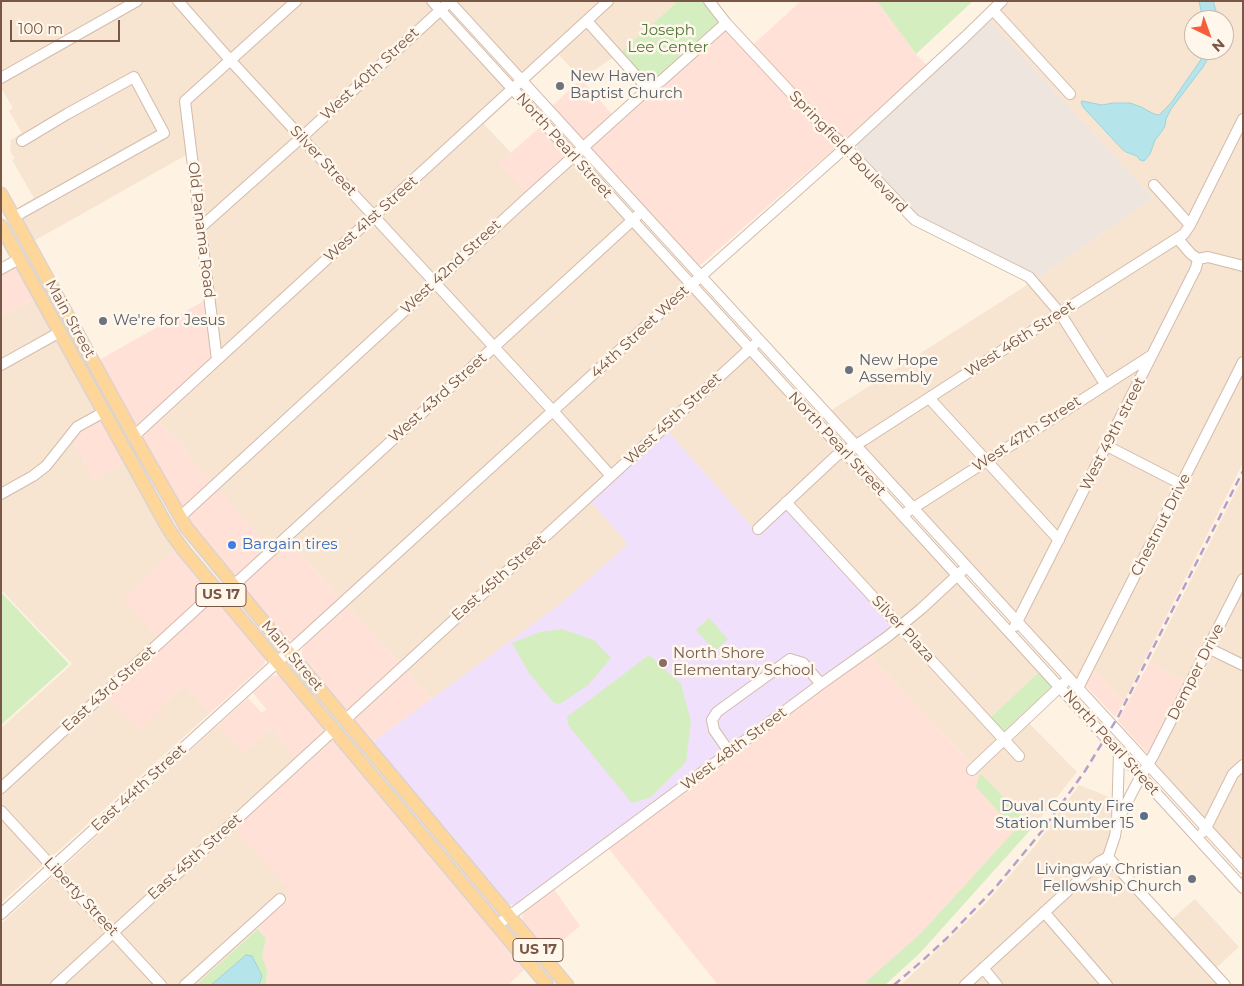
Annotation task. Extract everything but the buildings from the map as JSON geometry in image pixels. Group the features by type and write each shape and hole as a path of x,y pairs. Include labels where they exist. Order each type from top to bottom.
{"main road":[{"name":"Main Street","path":"1,194 134,436 180,517 197,542 567,985"},
{"name":"Main Street","path":"1,226 168,528 185,552 547,985"},
{"path":"70,351 96,383 124,430 134,436"}],"street":[{"path":"1,78 137,1"},
{"name":"Silver Street","path":"178,1 611,476"},
{"path":"231,60 296,1"},
{"name":"North Pearl Street","path":"432,1 1243,888"},
{"name":"North Pearl Street","path":"450,1 1243,868"},
{"name":"West 40th Street","path":"201,227 450,1"},
{"name":"West 41st Street","path":"134,436 608,1"},
{"name":"Springfield Boulevard","path":"709,1 726,23 820,124 846,147 915,220 1029,277 1060,313 1105,384"},
{"name":"44th Street West","path":"277,662 691,285 846,147 994,11 1002,1"},
{"path":"994,11 1070,94"},
{"path":"587,22 648,89"},
{"name":"West 42nd Street","path":"180,517 648,89 661,81 726,23"},
{"name":"Old Panama Road","path":"217,360 186,101 231,60"},
{"path":"14,218 164,133 134,77 22,141"},
{"name":"West 46th Street","path":"758,529 836,456 1184,234 1243,119"},
{"path":"1154,185 1190,225"},
{"name":"West 43rd Street","path":"234,585 642,212"},
{"path":"1178,239 1198,259 1208,257 1243,266"},
{"path":"1,269 19,259"},
{"name":"West 49th street","path":"1011,634 1196,268 1198,259"},
{"path":"1,365 60,332"},
{"name":"West 45th Street","path":"587,498 759,340"},
{"name":"West 47th Street","path":"902,515 1153,354"},
{"name":"Chestnut Drive","path":"1078,688 1243,362"},
{"path":"929,398 1060,540"},
{"path":"1,494 33,476 46,466 77,427 104,412"},
{"path":"1107,446 1181,484"},
{"name":"East 45th Street","path":"346,719 587,498"},
{"name":"Silver Plaza","path":"786,502 1019,756"},
{"name":"West 48th Street","path":"497,925 901,626 967,567"},
{"name":"Demper Drive","path":"1117,823 1243,579"},
{"name":"East 43rd Street","path":"1,788 217,590"},
{"path":"1208,648 1243,665"},
{"path":"730,753 714,730 712,720 717,712 790,659 803,663 821,684"},
{"name":"East 44th Street","path":"1,914 277,662"},
{"path":"972,770 1069,678"},
{"name":"East 45th Street","path":"56,985 334,730"},
{"path":"967,984 1099,862 1108,857 1117,823 1119,752"},
{"path":"1197,838 1206,828 1233,774 1243,765"},
{"name":"Liberty Street","path":"1,810 161,985"},
{"path":"1108,857 1225,985"},
{"path":"185,985 280,898"},
{"path":"1044,912 1107,985"},
{"path":"983,968 997,985"}],"shaded area":[{"path":"1,1 426,1 513,97 484,124 511,153 499,165 568,156 682,282 682,287 341,599 288,541 275,553 186,454 188,452 160,422 214,371 188,154 34,241 16,209 34,198 12,160 15,158 10,151 11,140 22,133 9,111 13,108 1,88"},
{"path":"455,1 678,1 620,53 581,79 559,55 529,82"},
{"path":"801,1 877,1 916,54 927,65 836,148 704,262 697,265 551,107 581,79 612,114 638,90 651,85 722,21 747,50"},
{"path":"1010,1 1243,1 1243,463 1124,701 1093,670 1085,685 1072,675 830,411 1038,278 1153,198 990,21"},
{"path":"990,21 1153,198 1038,278 1027,270 919,217 909,209 857,149 861,141"},
{"path":"540,127 568,156 527,194 498,164"},
{"path":"13,258 35,299 1,316 1,264"},
{"path":"690,294 696,296 948,571 948,577 895,627 753,528 667,430 628,544 559,605 432,699 347,606"},
{"path":"35,299 102,420 71,436 94,480 125,462 175,549 163,645 107,697 163,709 160,707 185,685 210,713 1,903 1,728 72,664 1,590 1,316"},
{"path":"207,299 214,371 160,422 188,452 186,454 275,552 288,541 341,599 294,640 286,638 190,522 99,360"},
{"path":"102,420 125,462 94,480 71,436"},
{"name":"North Shore Elementary School","path":"667,430 753,528 781,502 895,627 513,905 507,903 373,742 559,605 628,544 590,501"},
{"path":"1243,477 1243,862 1163,775 1148,754 1185,682 1149,663"},
{"path":"175,549 265,655 265,662 263,666 210,713 185,685 161,706 163,709 139,730 107,697 163,645 123,599"},
{"path":"957,584 1040,671 990,718 1023,717 1077,772 1033,827 869,655 952,586"},
{"path":"347,606 432,699 373,742 301,657 304,646"},
{"path":"869,655 980,773 977,787 1015,830 922,932 867,982 868,985 718,985 608,848"},
{"path":"1149,663 1185,682 1148,754 1118,721"},
{"path":"1093,670 1124,701 1115,717 1085,685"},
{"path":"274,675 281,676 526,968 508,985 266,985 267,970 262,956 266,938 255,925 290,891 233,828 301,764 272,727 244,752 218,725 248,698 262,713 266,709 253,693"},
{"path":"218,725 244,752 272,727 301,764 291,891 255,925 258,929 196,985 1,985 1,924"},
{"path":"1079,785 1114,799 1112,857 1171,920 1195,899 1239,947 1215,969 1229,985 901,985 985,904 1035,846"},
{"path":"554,889 580,926 548,953 523,922 522,916 524,911"}],"green space":[{"name":"Joseph Lee Center","path":"678,1 705,1 722,21 651,85 620,53"},
{"path":"877,1 973,1 916,54"},
{"path":"1,592 69,664 1,725"},
{"path":"709,618 728,639 715,651 696,630"},
{"path":"562,629 594,640 611,658 588,685 560,704 554,703 529,673 512,643 540,632"},
{"path":"649,655 681,684 691,722 686,762 651,797 632,803 568,725 567,717"},
{"path":"1040,671 1054,687 1005,735 990,718"},
{"path":"980,773 1033,827 920,953 885,985 868,985 866,982 922,932 1015,830 976,787"},
{"path":"258,929 266,938 262,956 267,970 266,985 259,985 262,976 246,955 211,985 196,985"}],"water":[{"path":"1199,1 1213,1 1216,10 1201,10"},
{"path":"1207,60 1171,109 1165,126 1155,140 1150,154 1144,161 1122,149 1083,107 1081,102 1102,105 1130,103 1159,115 1171,103 1200,61"},
{"path":"246,955 252,956 262,976 259,985 211,985"}],"railway":[{"path":"894,985 947,938 995,888 1042,831 1085,771 1118,717 1243,471"}],"place":[{"name":"New Haven Baptist Church","path":"560,86"},
{"name":"We're for Jesus","path":"103,321"},
{"name":"New Hope Assembly","path":"849,370"},
{"name":"Bargain tires","path":"232,545"},
{"name":"North Shore Elementary School","path":"663,663"},
{"name":"Duval County Fire Station Number 15","path":"1144,816"},
{"name":"Livingway Christian Fellowship Church","path":"1192,879"}]}
